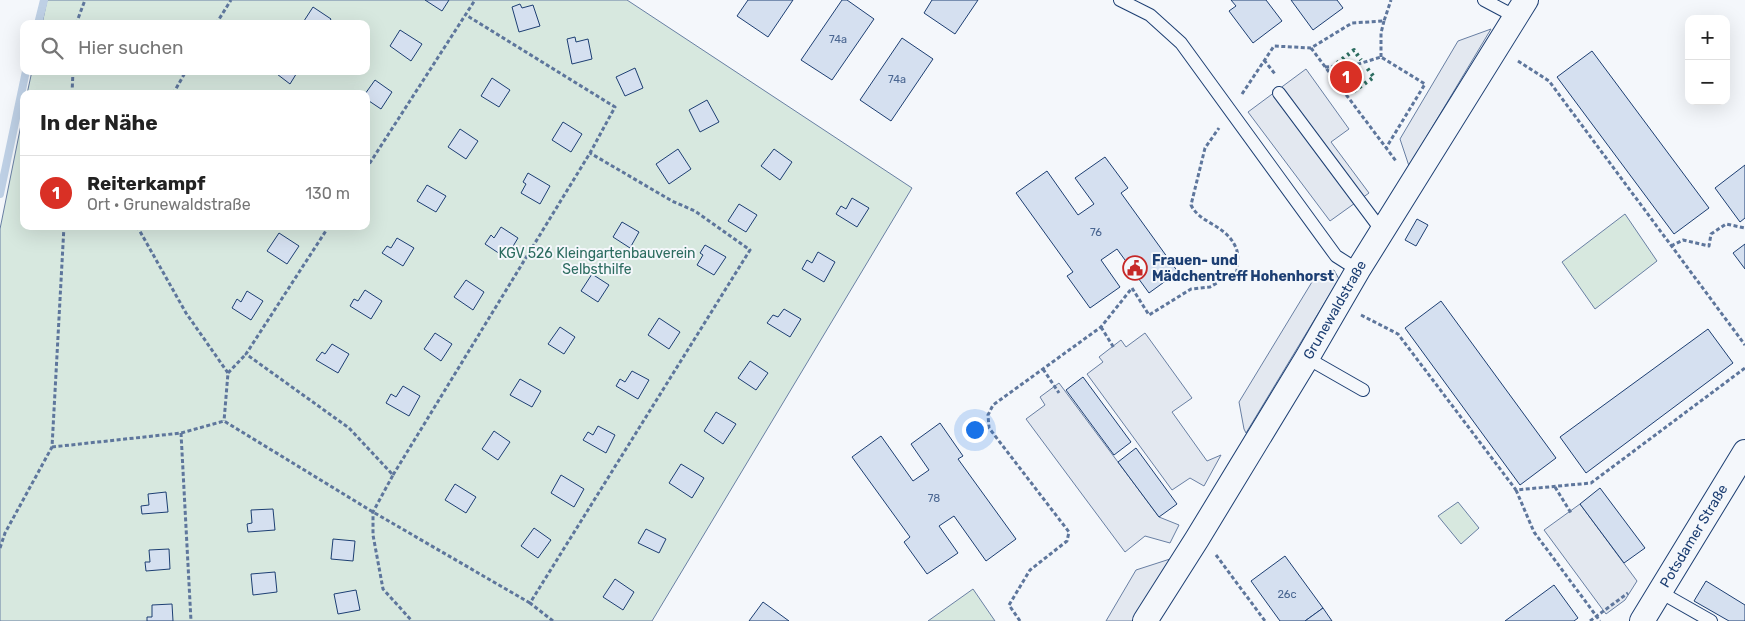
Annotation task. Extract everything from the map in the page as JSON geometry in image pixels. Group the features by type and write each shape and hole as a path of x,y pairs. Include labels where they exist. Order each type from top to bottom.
{"street":[{"name":"Grunewaldstraße","path":"1145,621 1198,539 1358,270 1521,9"},
{"name":"Potsdamer Straße","path":"1642,621 1745,452"}],"lane":[{"path":"1120,0 1150,16 1180,43 1336,256 1358,270"},
{"path":"1484,0 1521,9"},
{"path":"1279,93 1382,231"},
{"path":"1307,358 1363,390"},
{"path":"1660,592 1711,621"}],"path":[{"path":"77,20 84,0"},
{"path":"218,20 231,0"},
{"path":"370,163 475,0"},
{"path":"1381,57 1381,33 1391,0"},
{"path":"412,621 383,589 373,535 373,512 393,475 590,153 615,107 466,15"},
{"path":"1020,621 1010,605 1030,570 1067,541 1068,532 989,428 988,415 993,405 1101,327 1132,288 1150,316 1192,289 1210,287 1237,271 1237,249 1223,230 1195,214 1191,205 1205,148 1274,46 1311,48 1352,23 1384,21"},
{"path":"1311,48 1412,183"},
{"path":"1496,48 1549,81 1745,345"},
{"path":"1325,67 1355,65 1381,57 1425,84 1386,148"},
{"path":"72,90 73,75"},
{"path":"175,90 184,75"},
{"path":"530,603 750,250 694,211 672,202 590,153"},
{"path":"1671,246 1683,240 1710,246 1711,234 1726,224 1745,228"},
{"path":"0,548 5,533 52,447 64,230"},
{"path":"139,230 186,313 228,374"},
{"path":"224,420 228,374 246,354 326,230"},
{"path":"1338,304 1398,334 1516,490 1534,532 1600,621"},
{"path":"1101,327 1114,348"},
{"path":"246,354 349,428 393,475"},
{"path":"1516,490 1591,483 1745,368"},
{"path":"1043,369 1059,393"},
{"path":"52,447 180,433 224,420 373,512 530,603 553,621"},
{"path":"180,433 191,621"},
{"path":"1555,486 1570,514"},
{"path":"1198,539 1212,549 1265,621"},
{"path":"1590,621 1630,591"}],"green space":[{"name":"KGV 526 Kleingartenbauverein Selbsthilfe","path":"47,0 627,0 912,188 652,621 0,621 0,229 20,130 20,230 370,230 370,90 28,90 31,75 370,75 370,20 43,20"},
{"path":"1625,214 1657,261 1595,309 1562,262"},
{"path":"1458,502 1479,528 1461,544 1438,516"},
{"path":"973,589 995,621 928,621"}],"shaded area":[{"path":"1491,29 1409,166 1400,139 1458,41"},
{"path":"1306,69 1349,129 1331,142 1369,193 1330,221 1248,112"},
{"path":"1334,270 1339,279 1246,433 1239,402 1315,277"},
{"path":"1145,333 1192,398 1172,412 1207,461 1221,455 1204,486 1190,478 1172,490 1087,374 1103,362 1099,357 1121,340 1126,347"},
{"path":"1059,383 1159,517 1179,525 1170,543 1145,536 1125,552 1026,419 1045,405 1040,397"},
{"path":"1580,504 1637,581 1625,600 1606,614 1544,530"},
{"path":"1170,559 1133,621 1106,621 1136,570"}],"building":[{"path":"425,0 449,0 442,11"},
{"path":"748,0 793,0 768,37 737,16"},
{"path":"842,0 847,0 874,19 832,80 801,60"},
{"path":"932,0 978,0 955,34 924,13"},
{"path":"1231,0 1266,0 1282,21 1253,43 1229,11 1236,6"},
{"path":"1291,0 1337,0 1343,8 1313,30"},
{"path":"520,4 522,8 533,5 540,26 519,32 512,7"},
{"path":"313,7 331,19 330,20 305,20"},
{"path":"400,30 422,44 411,61 390,46"},
{"path":"575,37 576,42 588,39 592,59 572,64 567,39"},
{"path":"902,38 933,59 891,121 860,100"},
{"path":"1592,51 1709,208 1674,234 1557,77"},
{"path":"635,68 643,88 625,96 616,77"},
{"path":"278,75 296,75 290,84"},
{"path":"492,78 510,90 499,107 481,96"},
{"path":"375,80 392,92 381,109 370,102 370,90 368,90"},
{"path":"707,100 719,122 700,132 689,110"},
{"path":"563,122 582,134 571,152 552,140"},
{"path":"460,129 478,141 466,159 448,147"},
{"path":"678,149 691,169 669,184 656,164"},
{"path":"774,149 792,162 780,180 761,166"},
{"path":"1105,157 1128,188 1121,193 1178,272 1149,293 1117,249 1101,260 1120,287 1090,308 1067,276 1073,272 1016,193 1047,171 1078,215 1094,204 1075,178"},
{"path":"1745,165 1745,218 1740,222 1715,188"},
{"path":"528,173 550,186 540,204 521,193 526,184 523,182"},
{"path":"427,185 446,196 436,212 417,201"},
{"path":"852,198 869,208 857,227 836,214 841,206 846,209"},
{"path":"739,204 757,215 746,232 728,221"},
{"path":"1417,219 1428,225 1416,246 1405,240"},
{"path":"622,222 639,232 630,248 613,237"},
{"path":"501,227 518,238 506,258 485,244 491,235 494,238"},
{"path":"279,233 299,246 287,264 267,251"},
{"path":"397,238 414,248 403,266 382,253 387,246 391,248"},
{"path":"1745,244 1745,269 1733,253"},
{"path":"705,245 726,257 714,275 697,265 703,255 700,253"},
{"path":"818,252 835,262 824,282 802,269 807,260 812,263"},
{"path":"592,274 609,285 598,302 581,291"},
{"path":"466,280 484,292 473,310 454,297"},
{"path":"365,290 382,301 371,319 350,306 354,299 358,301"},
{"path":"247,291 263,301 251,320 232,308 237,299 241,302"},
{"path":"1441,301 1556,458 1520,485 1405,328"},
{"path":"784,309 801,319 790,337 767,323 773,315 778,317"},
{"path":"659,318 680,332 669,349 648,335"},
{"path":"560,327 575,337 564,354 548,344"},
{"path":"1708,329 1733,363 1586,473 1560,437"},
{"path":"435,333 452,344 441,361 424,349"},
{"path":"332,344 349,354 338,373 316,360 322,352 325,354"},
{"path":"750,361 768,373 756,390 738,378"},
{"path":"632,371 649,380 638,399 616,386 620,379 625,382"},
{"path":"1083,377 1131,442 1114,455 1066,390"},
{"path":"520,379 541,391 532,407 510,395"},
{"path":"403,386 420,396 409,416 386,403 391,394 396,397"},
{"path":"716,412 736,424 723,444 704,431"},
{"path":"940,423 963,456 958,459 1016,539 986,561 954,516 939,526 958,553 927,574 904,542 910,537 852,457 881,436 913,481 929,470 911,444"},
{"path":"598,426 615,435 606,453 583,440 588,432 593,435"},
{"path":"494,431 510,442 498,460 482,449"},
{"path":"1136,448 1177,504 1159,517 1118,462"},
{"path":"681,464 704,478 692,498 669,483"},
{"path":"561,475 584,489 574,507 551,493"},
{"path":"455,484 476,497 466,513 445,500"},
{"path":"1600,488 1645,548 1624,563 1580,504"},
{"path":"166,492 168,512 142,514 141,506 149,505 148,494"},
{"path":"273,509 275,530 248,532 247,524 252,523 251,510"},
{"path":"534,528 551,540 538,558 521,546"},
{"path":"646,529 666,539 659,553 638,543"},
{"path":"333,539 355,541 353,561 331,559"},
{"path":"169,549 170,569 146,571 145,562 150,562 149,550"},
{"path":"1285,556 1323,608 1305,621 1280,621 1251,581"},
{"path":"275,572 277,592 253,595 251,574"},
{"path":"615,579 634,592 623,610 603,597"},
{"path":"1706,581 1745,605 1745,621 1729,621 1694,601"},
{"path":"1554,585 1578,618 1574,621 1505,621"},
{"path":"356,590 360,610 338,614 334,594"},
{"path":"763,602 789,621 749,621"},
{"path":"172,604 173,621 147,621 147,617 152,617 152,605"},
{"path":"1323,608 1332,621 1305,621"}],"waterway":[{"path":"39,20 44,0"},
{"path":"22,90 25,75"},
{"path":"0,194 20,99"}],"hedge":[{"path":"1337,63 1354,50 1361,60"},
{"path":"1354,91 1374,77 1367,68"}],"place":[{"name":"Reiterkampf","path":"1346,77"},
{"name":"Frauen- und Mädchentreff Hohenhorst","path":"1135,268"}]}
